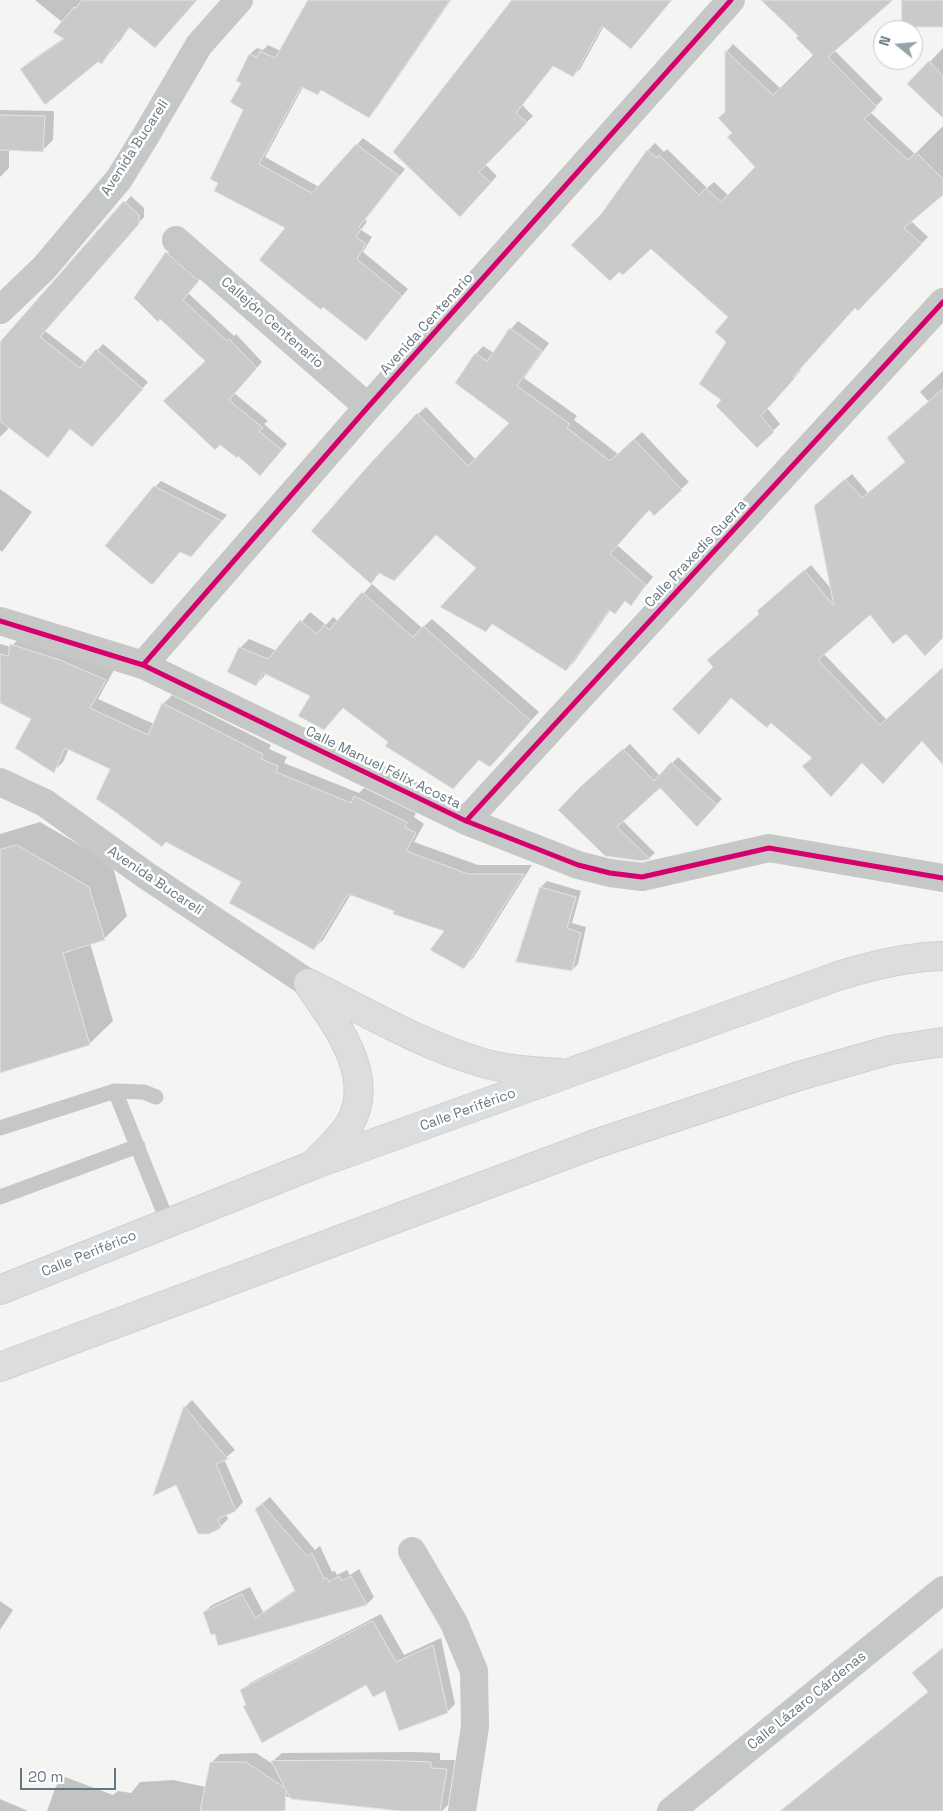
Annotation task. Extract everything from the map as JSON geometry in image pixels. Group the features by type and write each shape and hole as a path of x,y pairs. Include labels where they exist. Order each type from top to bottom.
{"highway":[{"name":"Calle Periférico","path":"0,1290 313,1165 847,973 873,965 943,956"},
{"path":"308,983 400,1030 450,1052 503,1068 569,1074"},
{"path":"308,983 334,1022 353,1059 358,1079 357,1103 350,1123 339,1138 313,1165"},
{"path":"0,1367 595,1144 799,1076 890,1050 943,1042"}],"street":[{"name":"Avenida Bucareli","path":"0,310 44,268 118,179 199,45 239,0"},
{"name":"Avenida Centenario","path":"143,665 368,407 731,0"},
{"name":"Callejón Centenario","path":"176,240 368,407"},
{"name":"Calle Praxedis Guerra","path":"466,822 943,302"},
{"name":"Calle Manuel Félix Acosta","path":"0,621 143,665 466,822 578,865 610,873 642,877 769,848 943,878"},
{"name":"Avenida Bucareli","path":"0,782 44,803 147,876 308,983"},
{"path":"412,1551 454,1623 474,1671 475,1726 462,1811"},
{"name":"Calle Lázaro Cárdenas","path":"671,1811 943,1590"}],"lane":[{"path":"0,1128 115,1091 144,1092 156,1097"},
{"path":"115,1091 168,1223"},
{"path":"0,1197 138,1146"}],"building":[{"path":"82,0 197,0 155,48 129,27 119,43 116,41 102,64 98,62 45,105 20,69 64,39 53,32"},
{"path":"308,0 450,0 369,118 321,90 318,95 301,87 259,164 312,193 356,144 399,176 359,227 361,229 356,237 366,244 357,259 402,296 366,341 323,307 321,310 259,260 285,228 214,191 218,183 210,179 243,110 230,102 241,83 236,81 249,54 257,57 260,51 275,58"},
{"path":"512,0 672,0 631,49 602,26 573,77 553,66 516,113 527,123 479,172 491,183 460,217 393,152"},
{"path":"761,0 893,0 828,57 877,107 864,119 908,160 916,152 943,179 943,195 904,228 922,244 858,311 855,308 761,416 774,432 757,448 716,406 721,400 699,384 726,342 715,332 728,317 651,249 623,275 619,272 610,281 571,245 601,214 647,150 657,158 659,155 699,195 706,188 721,202 755,167 727,137 732,133 718,118 725,112 725,50 773,95 813,55 796,38 798,36"},
{"path":"902,0 943,0 943,27 923,27 923,20 902,20"},
{"path":"929,61 943,76 943,118 907,84 920,70 923,70 923,67"},
{"path":"0,115 45,116 43,152 0,150"},
{"path":"124,201 139,215 139,224 40,337 80,368 96,349 143,389 92,447 70,429 48,458 0,421 0,342"},
{"path":"166,252 199,281 183,300 227,341 229,339 257,368 229,400 263,428 259,431 282,450 260,476 238,456 237,458 220,445 215,450 163,401 205,361 160,319 158,322 134,298"},
{"path":"510,328 542,351 517,386 570,424 567,428 610,461 634,439 682,490 654,516 649,510 610,554 646,585 631,606 625,601 615,614 609,610 566,671 492,624 486,632 440,607 476,568 436,535 394,581 379,573 371,584 311,531 417,413 468,466 509,423 455,383 475,353 487,361"},
{"path":"943,389 943,638 925,656 906,634 893,644 870,615 818,660 880,725 943,667 943,765 922,741 883,784 862,763 831,797 802,766 812,758 771,723 767,728 731,698 699,735 672,709 713,667 707,660 759,614 757,611 804,570 834,606 814,506 845,479 862,498 905,462 887,438"},
{"path":"154,486 222,521 191,557 180,552 152,585 105,546"},
{"path":"362,592 413,637 423,626 531,721 490,767 479,760 453,789 385,746 388,742 343,708 324,730 298,716 310,696 263,673 256,686 227,672 239,647 268,659 300,620 317,634 324,625 329,630"},
{"path":"10,644 60,660 106,680 90,708 148,735 162,703 263,754 261,759 278,766 276,772 351,803 354,796 407,822 405,827 416,833 406,851 468,874 524,874 464,969 430,950 444,931 393,914 394,911 348,894 314,950 229,903 241,882 166,842 162,847 96,799 110,769 65,748 54,773 15,748 31,719 0,703 0,654 8,656"},
{"path":"623,749 654,781 671,762 717,805 697,827 660,788 617,827 650,859 641,861 605,856 558,810 580,787"},
{"path":"17,845 89,887 105,940 63,953 90,1045 0,1073 0,850"},
{"path":"540,887 576,897 567,928 581,933 572,971 516,962"},
{"path":"184,1406 228,1459 216,1464 236,1511 218,1519 221,1528 209,1534 198,1534 176,1485 153,1496"},
{"path":"262,1504 307,1556 312,1553 324,1579 327,1578 329,1582 339,1576 342,1581 351,1576 367,1605 218,1646 215,1634 211,1635 203,1612 242,1594 255,1618 295,1591 255,1509"},
{"path":"373,1621 396,1662 433,1645 448,1713 399,1731 385,1691 373,1697 366,1685 262,1743 243,1706 246,1705 240,1690"},
{"path":"943,1648 943,1811 780,1811 928,1692 912,1673"},
{"path":"378,1760 431,1762 431,1768 447,1769 440,1811 400,1811 291,1799 286,1790 285,1811 200,1811 210,1762 246,1762 285,1788 271,1761"}],"cycle path":[{"path":"143,665 368,407 731,0"},
{"path":"466,821 943,302"},
{"path":"0,621 143,665 466,821 578,865 610,873 642,877 769,848 943,878"}]}
